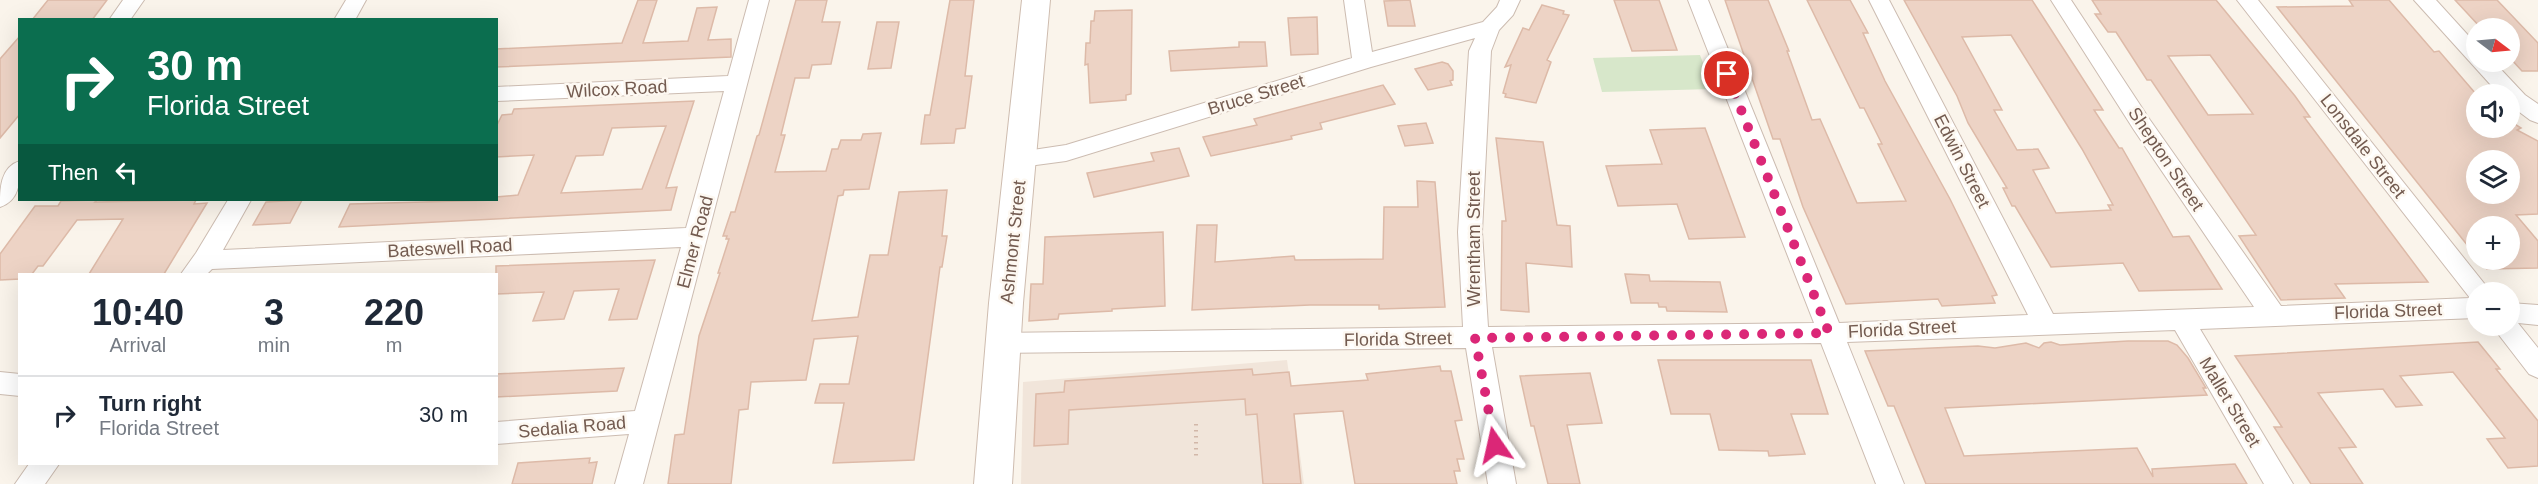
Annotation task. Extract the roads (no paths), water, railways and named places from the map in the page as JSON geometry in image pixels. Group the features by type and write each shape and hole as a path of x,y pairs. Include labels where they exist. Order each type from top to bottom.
{"main road":[{"name":"Ashmont Street","path":"989,483 1036,0"}],"street":[{"path":"120,18 134,0"},
{"path":"345,18 356,0"},
{"name":"Elmer Road","path":"629,484 759,0"},
{"path":"1354,0 1364,62"},
{"name":"Wrentham Street","path":"1502,484 1475,338 1470,232 1480,51 1490,27 1506,10 1510,0"},
{"path":"1698,0 1890,484"},
{"name":"Edwin Street","path":"1879,0 2045,323"},
{"name":"Shepton Street","path":"2061,0 2142,124 2274,316"},
{"name":"Lonsdale Street","path":"2247,0 2471,282"},
{"path":"2424,0 2466,45"},
{"name":"Bruce Street","path":"1021,159 1066,153 1364,62 1490,27"},
{"path":"2491,72 2517,100 2538,115"},
{"name":"Wilcox Road","path":"498,94 738,83"},
{"path":"0,198 18,172"},
{"path":"199,267 238,201"},
{"name":"Bateswell Road","path":"199,267 696,237"},
{"path":"2520,299 2538,298"},
{"name":"Florida Street","path":"1004,343 1829,333 2466,308"},
{"path":"2520,314 2538,315"},
{"name":"Mallet Street","path":"2182,320 2279,484"},
{"path":"2513,336 2538,367"},
{"path":"0,383 18,385"},
{"name":"Sedalia Road","path":"498,433 647,421"},
{"path":"29,484 44,465"}]}
